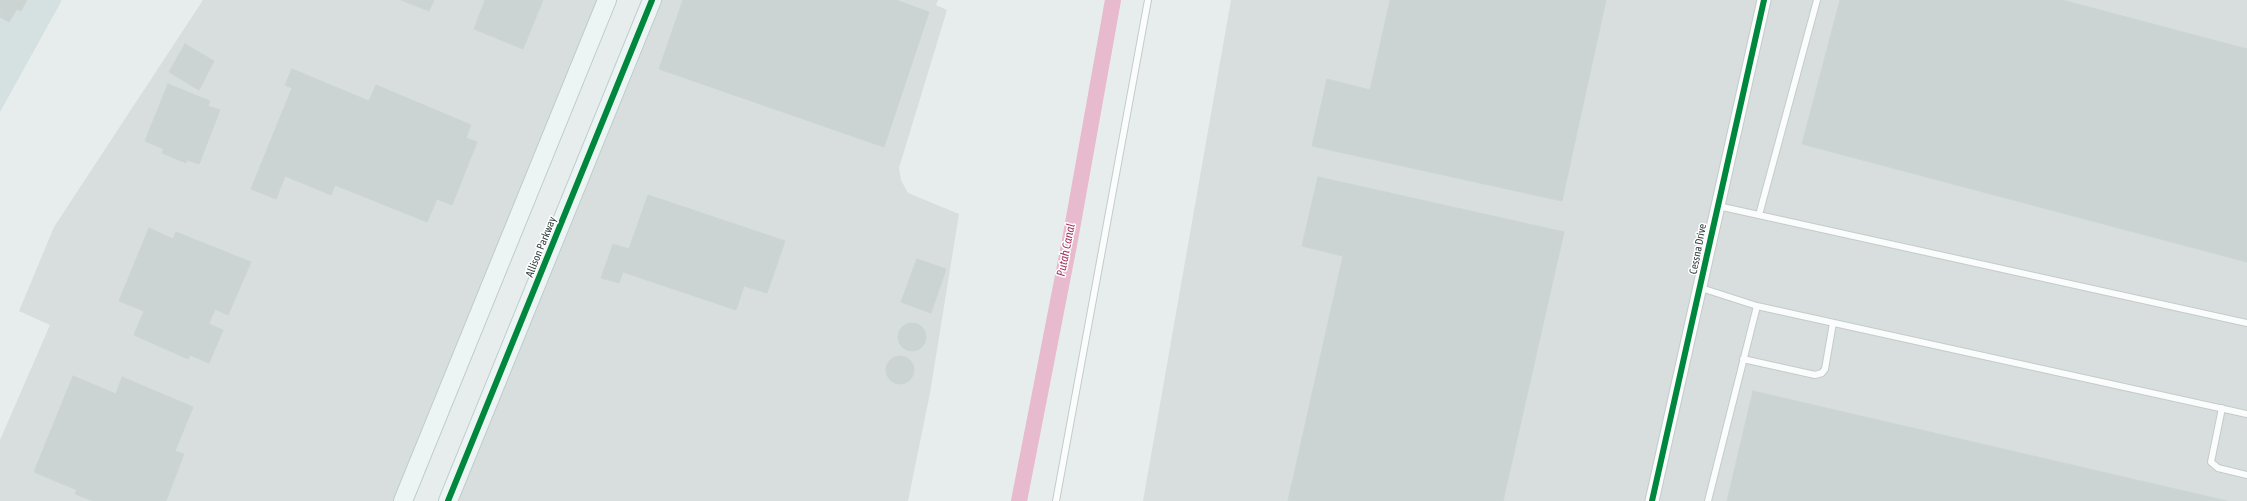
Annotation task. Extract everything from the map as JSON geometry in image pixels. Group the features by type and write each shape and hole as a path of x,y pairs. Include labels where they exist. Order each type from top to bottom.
{"street":[{"path":"403,501 607,0"},
{"name":"Allison Parkway","path":"448,501 652,0"},
{"name":"Cessna Drive","path":"1652,501 1701,288 1716,206 1764,0"}],"lane":[{"path":"1056,501 1148,0"},
{"path":"1759,215 1817,0"},
{"path":"1716,206 2247,324"},
{"path":"1701,288 1757,306 2247,414"},
{"path":"1708,501 1757,306"},
{"path":"1743,359 1815,375 1822,373 1825,369 1833,323"},
{"path":"2222,408 2211,462 2218,468 2247,475"}],"shaded area":[{"path":"0,0 62,0 0,112"},
{"path":"203,0 597,0 397,501 0,501 0,440 50,325 19,311 54,227"},
{"path":"661,0 938,0 936,5 947,10 899,168 901,180 908,193 959,214 930,393 908,501 456,501"},
{"path":"1231,0 2247,0 2247,501 1143,501"}],"building":[{"path":"0,0 27,0 21,11 17,9 9,22 0,17"},
{"path":"401,0 434,0 429,11"},
{"path":"485,0 543,0 523,49 474,29"},
{"path":"683,0 896,0 929,12 884,147 659,69"},
{"path":"1390,0 1606,0 1562,201 1312,146 1327,79 1370,90"},
{"path":"1840,0 2062,0 2247,49 2247,262 1802,144"},
{"path":"185,44 214,61 199,90 169,72"},
{"path":"292,69 369,101 376,85 471,125 466,138 477,142 452,205 437,199 427,222 335,185 331,195 285,176 276,199 251,189 292,88 285,85"},
{"path":"168,84 210,101 208,106 220,110 199,164 187,160 186,163 162,153 164,149 145,141"},
{"path":"1318,177 1564,232 1503,501 1288,501 1343,256 1302,246"},
{"path":"648,195 785,241 767,293 744,286 736,310 623,272 619,283 601,278 613,244 629,249"},
{"path":"149,228 173,239 176,232 251,262 228,315 215,309 209,324 223,330 209,363 190,355 188,359 134,335 144,311 119,301"},
{"path":"917,259 946,269 931,313 901,302"},
{"path":"912,323 922,327 926,337 922,347 912,351 902,347 898,337 902,327"},
{"path":"900,356 910,360 914,370 910,380 900,384 890,380 886,370 890,360"},
{"path":"73,376 116,394 122,377 193,407 175,451 184,454 166,501 93,501 75,494 77,490 34,472"},
{"path":"1753,391 2227,501 1727,501"}],"waterway":[{"name":"Putah Canal","path":"1019,501 1070,240 1113,0"}],"cycle path":[{"path":"448,501 652,0"},
{"path":"1652,501 1764,0"}]}
